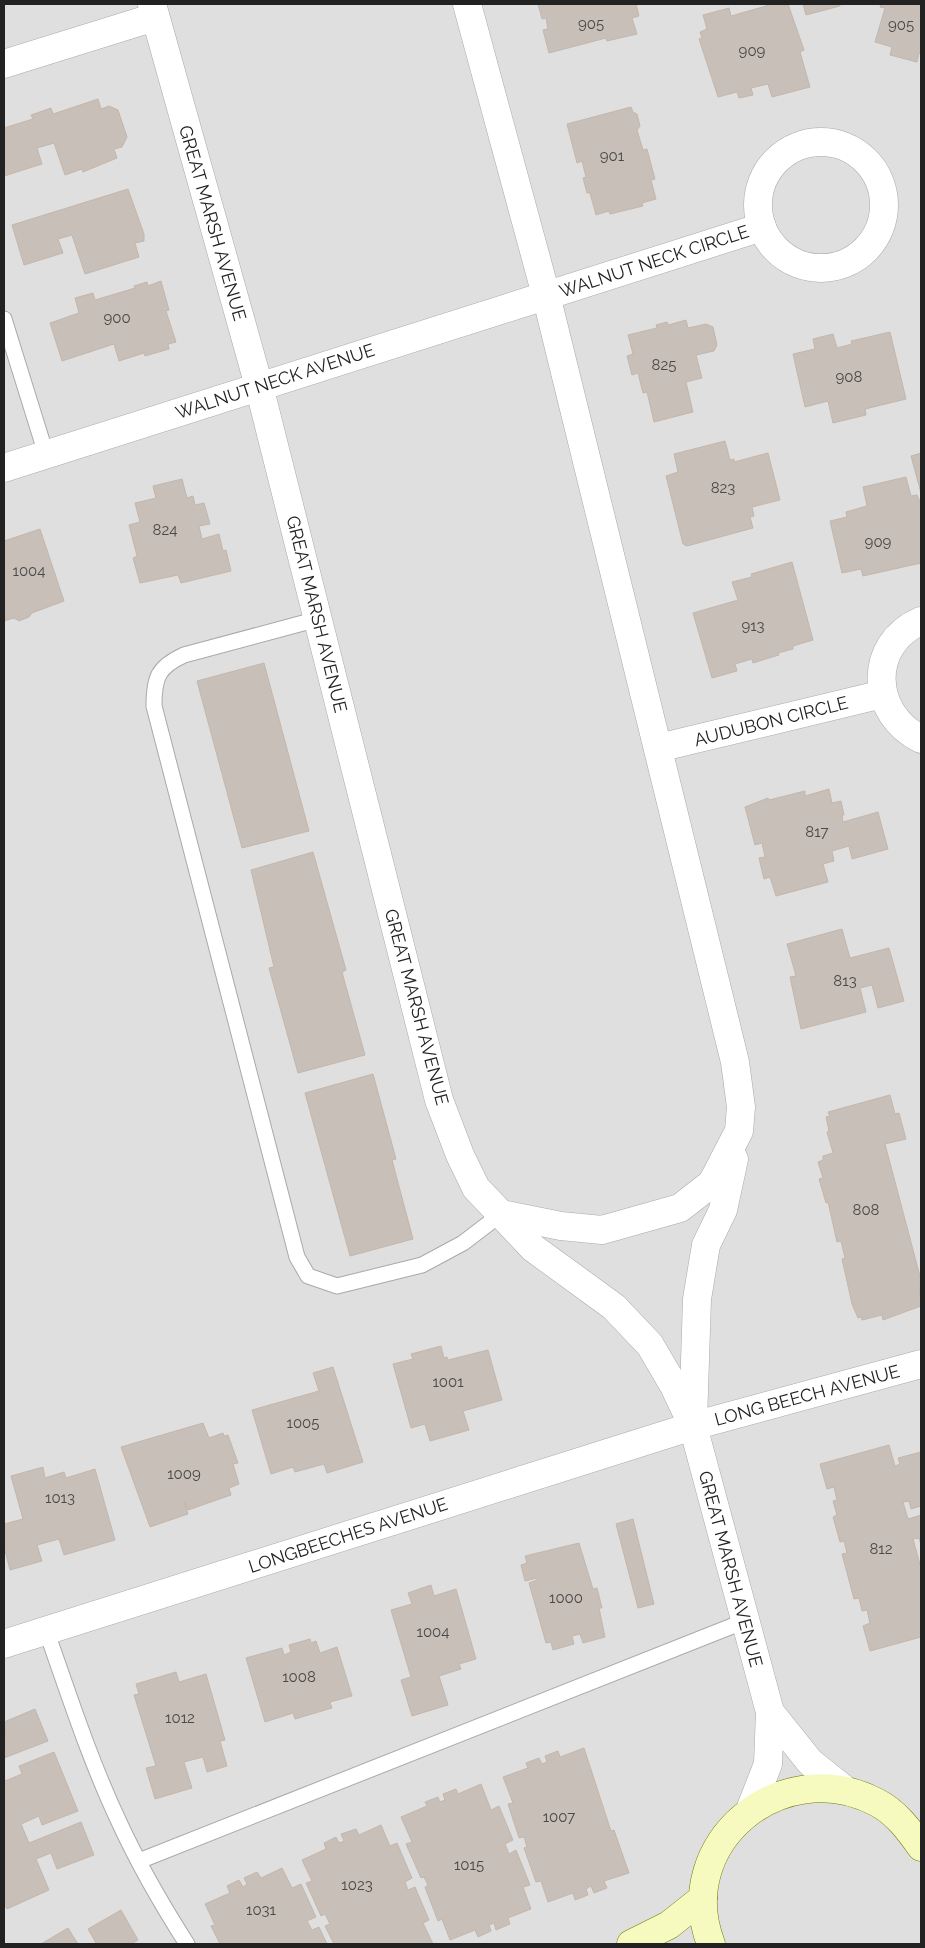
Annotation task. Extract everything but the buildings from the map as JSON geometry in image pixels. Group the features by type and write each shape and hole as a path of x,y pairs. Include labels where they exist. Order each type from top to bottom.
{"street":[{"name":"GREAT MARSH AVENUE","path":"467,4 546,295 734,1062 741,1107 739,1131 723,1210 706,1245 699,1290 692,1426"},
{"name":"GREAT MARSH AVENUE","path":"154,10 259,386 439,1100 460,1156 476,1188 533,1248 614,1307 650,1345 674,1386 692,1426 770,1712 768,1764 750,1810"},
{"path":"4,64 154,10"},
{"path":"826,142 839,144 858,152 872,166 881,184 885,206 880,227 870,246 853,260 832,268 810,267 790,260 773,246 762,227 758,207 760,187 768,169 783,154 800,145 826,142"},
{"name":"WALNUT NECK CIRCLE","path":"546,295 762,227"},
{"name":"WALNUT NECK AVENUE","path":"4,468 546,295"},
{"path":"921,621 901,633 888,651 882,672 883,694 894,718 903,728 921,739"},
{"name":"AUDUBON CIRCLE","path":"658,748 883,694"},
{"name":"GREAT MARSH AVENUE","path":"501,1214 561,1226 602,1230 680,1208 712,1183 739,1131"},
{"name":"LONG BEECH AVENUE","path":"692,1426 921,1364"},
{"name":"LONGBEECHES AVENUE","path":"4,1644 692,1426"},
{"name":"GREAT MARSH AVENUE","path":"770,1712 810,1762 845,1790"},
{"path":"711,1944 706,1931 703,1898 709,1864 726,1834 750,1810 779,1794 812,1787 845,1790 877,1802 912,1825 921,1847"},
{"path":"631,1944 669,1925 703,1898"}],"lane":[{"path":"4,318 46,454"},
{"path":"318,619 184,656 168,663 158,674 154,689 154,706 297,1257 308,1276 337,1286 422,1265 463,1243 501,1214"},
{"path":"140,1861 745,1621"},
{"path":"46,1630 88,1748 120,1824 162,1904 186,1944"}],"shaded area":[{"path":"4,4 921,4 921,1944 4,1944"}]}
